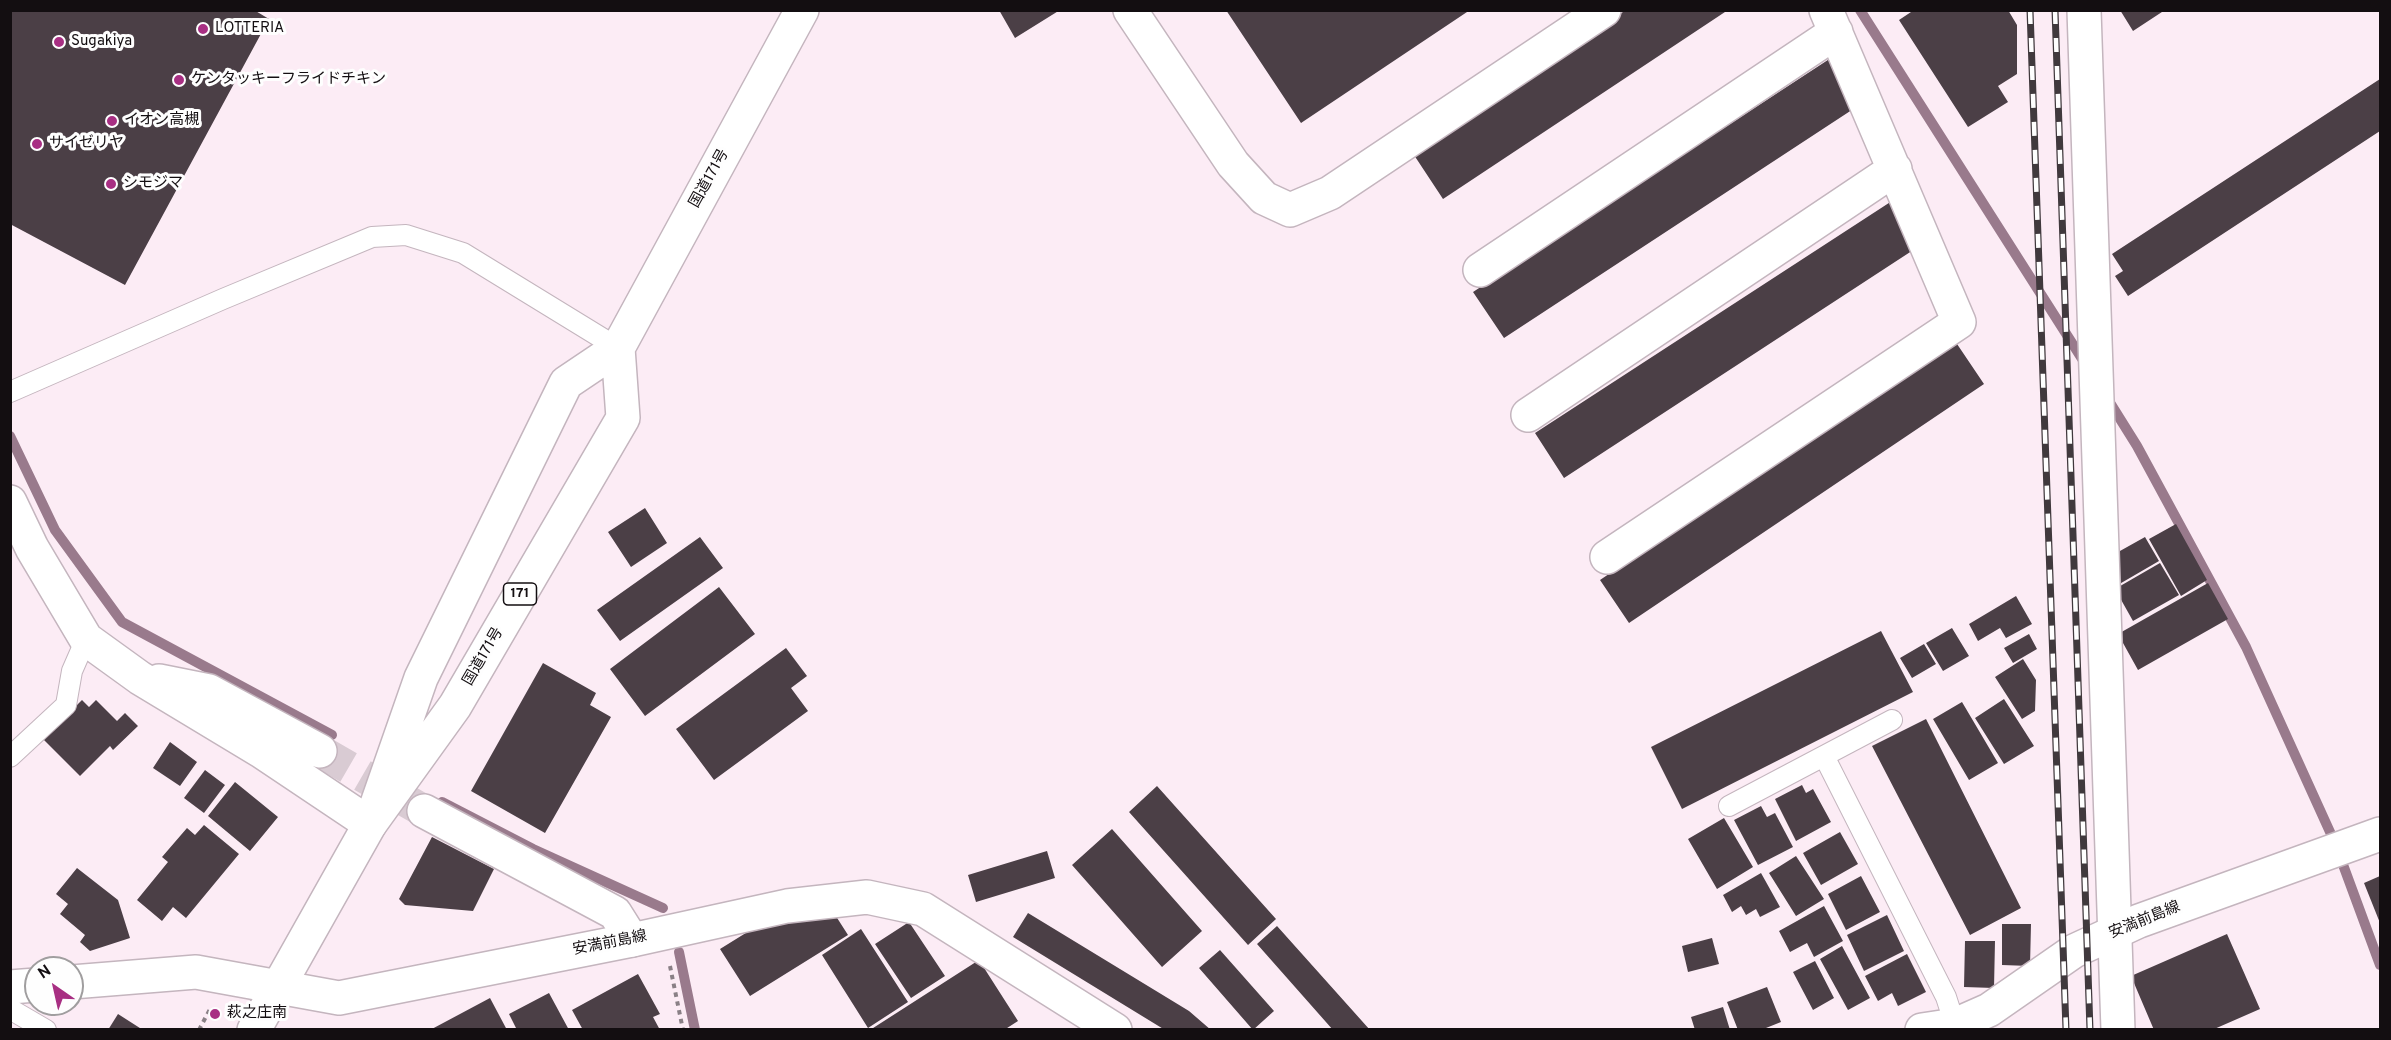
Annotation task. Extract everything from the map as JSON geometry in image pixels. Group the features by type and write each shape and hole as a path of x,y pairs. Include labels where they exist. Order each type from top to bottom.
{"main road":[{"name":"国道171号","path":"370,824 421,678 566,383 618,348 802,10"},
{"path":"1130,10 1233,164 1264,198 1290,210 1330,193 1604,10"},
{"path":"2084,10 2118,1029"},
{"path":"1480,270 1831,21 1959,322 1607,557"},
{"path":"1528,415 1895,169"},
{"name":"国道171号","path":"254,1029 370,824 455,706 622,418 618,348"},
{"path":"10,502 32,548 86,639 140,678 261,751 370,824"},
{"path":"140,678 209,691 320,751"},
{"path":"424,811 615,913 632,940"},
{"name":"安満前島線","path":"1922,1029 1955,1025 1989,1010 2074,951 2139,921 2380,834"},
{"name":"安満前島線","path":"84,981 196,972 339,998 663,934 787,906 867,897 923,909 1115,1029"}],"lane":[{"path":"16,390 223,299 372,237 406,235 463,253 618,348"},
{"path":"10,757 66,705 72,670 86,639"},
{"path":"1729,806 1892,720"},
{"path":"1824,756 1946,996 1955,1025"},
{"path":"10,1009 46,1029"}],"path":[{"path":"663,934 683,1029"}],"building":[{"name":"イオン高槻","path":"10,10 254,10 269,19 125,285 10,224"},
{"path":"999,10 1060,10 1015,38"},
{"path":"1226,10 1470,10 1301,123"},
{"path":"1626,10 1728,10 1443,199 1412,152"},
{"path":"1914,10 2008,10 2017,25 2017,74 1998,86 2008,102 1968,127 1899,20"},
{"path":"2120,10 2165,10 2133,31"},
{"path":"1834,56 1864,102 1504,338 1473,292"},
{"path":"2380,79 2380,131 2128,296 2115,276 2123,271 2112,254"},
{"path":"1895,199 1924,243 1564,478 1535,433"},
{"path":"1955,341 1984,384 1629,623 1600,580"},
{"path":"645,508 667,543 631,567 608,532"},
{"path":"2176,524 2207,580 2181,596 2149,539"},
{"path":"700,537 723,568 620,641 597,610"},
{"path":"2145,537 2159,561 2116,586 2111,556"},
{"path":"2160,563 2179,595 2133,621 2115,589"},
{"path":"2208,583 2228,619 2138,670 2118,634"},
{"path":"719,587 755,634 645,716 610,669"},
{"path":"2016,596 2032,624 2006,638 2000,628 1978,641 1969,624"},
{"path":"1952,628 1969,656 1943,671 1926,643"},
{"path":"1881,631 1913,692 1682,809 1651,747"},
{"path":"2029,634 2037,649 2013,663 2004,648"},
{"path":"1924,644 1936,664 1912,678 1900,658"},
{"path":"786,648 807,676 791,688 808,711 714,780 676,729"},
{"path":"2023,659 2036,680 2035,711 2022,719 1995,677"},
{"path":"543,663 596,693 590,705 611,717 545,833 471,791"},
{"path":"2004,699 2034,746 2004,764 1975,718"},
{"path":"82,700 89,707 96,700 117,721 125,713 138,726 113,750 110,746 80,776 43,739"},
{"path":"1962,702 1998,763 1969,780 1933,719"},
{"path":"1926,719 2021,908 1970,935 1872,746"},
{"path":"170,742 197,762 180,786 153,768"},
{"path":"205,770 225,785 204,813 184,798"},
{"path":"235,782 278,817 250,851 208,816"},
{"path":"1802,785 1806,793 1813,789 1831,822 1796,841 1775,799"},
{"path":"1157,786 1276,919 1248,945 1129,812"},
{"path":"1761,806 1767,817 1775,813 1793,847 1758,865 1734,820"},
{"path":"1724,818 1753,867 1717,889 1688,839"},
{"path":"204,825 239,854 186,918 173,907 162,921 137,900 168,862 162,857 187,828 195,835"},
{"path":"1112,829 1202,931 1162,967 1072,865"},
{"path":"1840,832 1858,864 1821,885 1803,853"},
{"path":"432,837 494,869 473,911 405,905 399,899"},
{"path":"1047,851 1055,878 976,902 968,875"},
{"path":"1796,856 1824,899 1796,916 1769,873"},
{"path":"77,868 118,900 130,938 90,951 80,942 85,935 60,914 68,904 56,894"},
{"path":"1761,873 1780,907 1760,917 1756,909 1746,915 1741,906 1732,912 1723,895"},
{"path":"1861,876 1880,912 1846,930 1828,894"},
{"path":"2380,876 2380,923 2364,883"},
{"path":"1824,906 1843,941 1814,957 1807,943 1790,952 1779,931"},
{"path":"832,910 848,935 750,996 720,949 770,918"},
{"path":"1028,913 1189,1011 1211,1030 1165,1030 1013,937"},
{"path":"1887,915 1904,951 1864,971 1847,935"},
{"path":"909,922 945,976 911,998 875,944"},
{"path":"2002,924 2031,924 2030,966 2002,965"},
{"path":"1277,926 1370,1030 1333,1030 1257,944"},
{"path":"861,929 908,1002 868,1028 822,955"},
{"path":"2227,934 2260,1009 2212,1030 2154,1030 2131,976"},
{"path":"1712,938 1719,964 1688,972 1682,946"},
{"path":"1965,941 1995,941 1994,988 1964,987"},
{"path":"1842,946 1870,998 1848,1010 1820,959"},
{"path":"1220,950 1274,1011 1253,1030 1199,968"},
{"path":"1907,954 1926,992 1898,1006 1892,993 1878,1001 1865,976"},
{"path":"979,960 1018,1021 1004,1030 870,1030"},
{"path":"1815,961 1834,998 1813,1010 1793,972"},
{"path":"638,974 660,1014 653,1017 660,1030 583,1030 572,1010"},
{"path":"1767,987 1781,1022 1761,1030 1738,1030 1727,1002"},
{"path":"549,993 569,1030 517,1030 509,1014"},
{"path":"490,998 507,1030 430,1030"},
{"path":"1723,1007 1730,1030 1695,1030 1691,1017"},
{"path":"118,1014 143,1030 108,1030"}],"waterway":[{"path":"1860,10 2086,365"},
{"path":"2107,398 2137,446 2246,647 2335,843 2380,965"},
{"path":"10,436 55,530 122,622 332,735"},
{"path":"442,802 533,849 663,908"},
{"path":"679,952 695,1030"}],"tunnel":[{"path":"320,751 424,811"}],"railway":[{"path":"2030,10 2066,1030"},
{"path":"2055,10 2090,1030"}],"place":[{"name":"LOTTERIA","path":"203,29"},
{"name":"Sugakiya","path":"59,42"},
{"name":"ケンタッキーフライドチキン","path":"179,80"},
{"name":"イオン高槻","path":"112,121"},
{"name":"サイゼリヤ","path":"37,144"},
{"name":"シモジマ","path":"111,184"},
{"name":"萩之庄南","path":"215,1014"}]}
